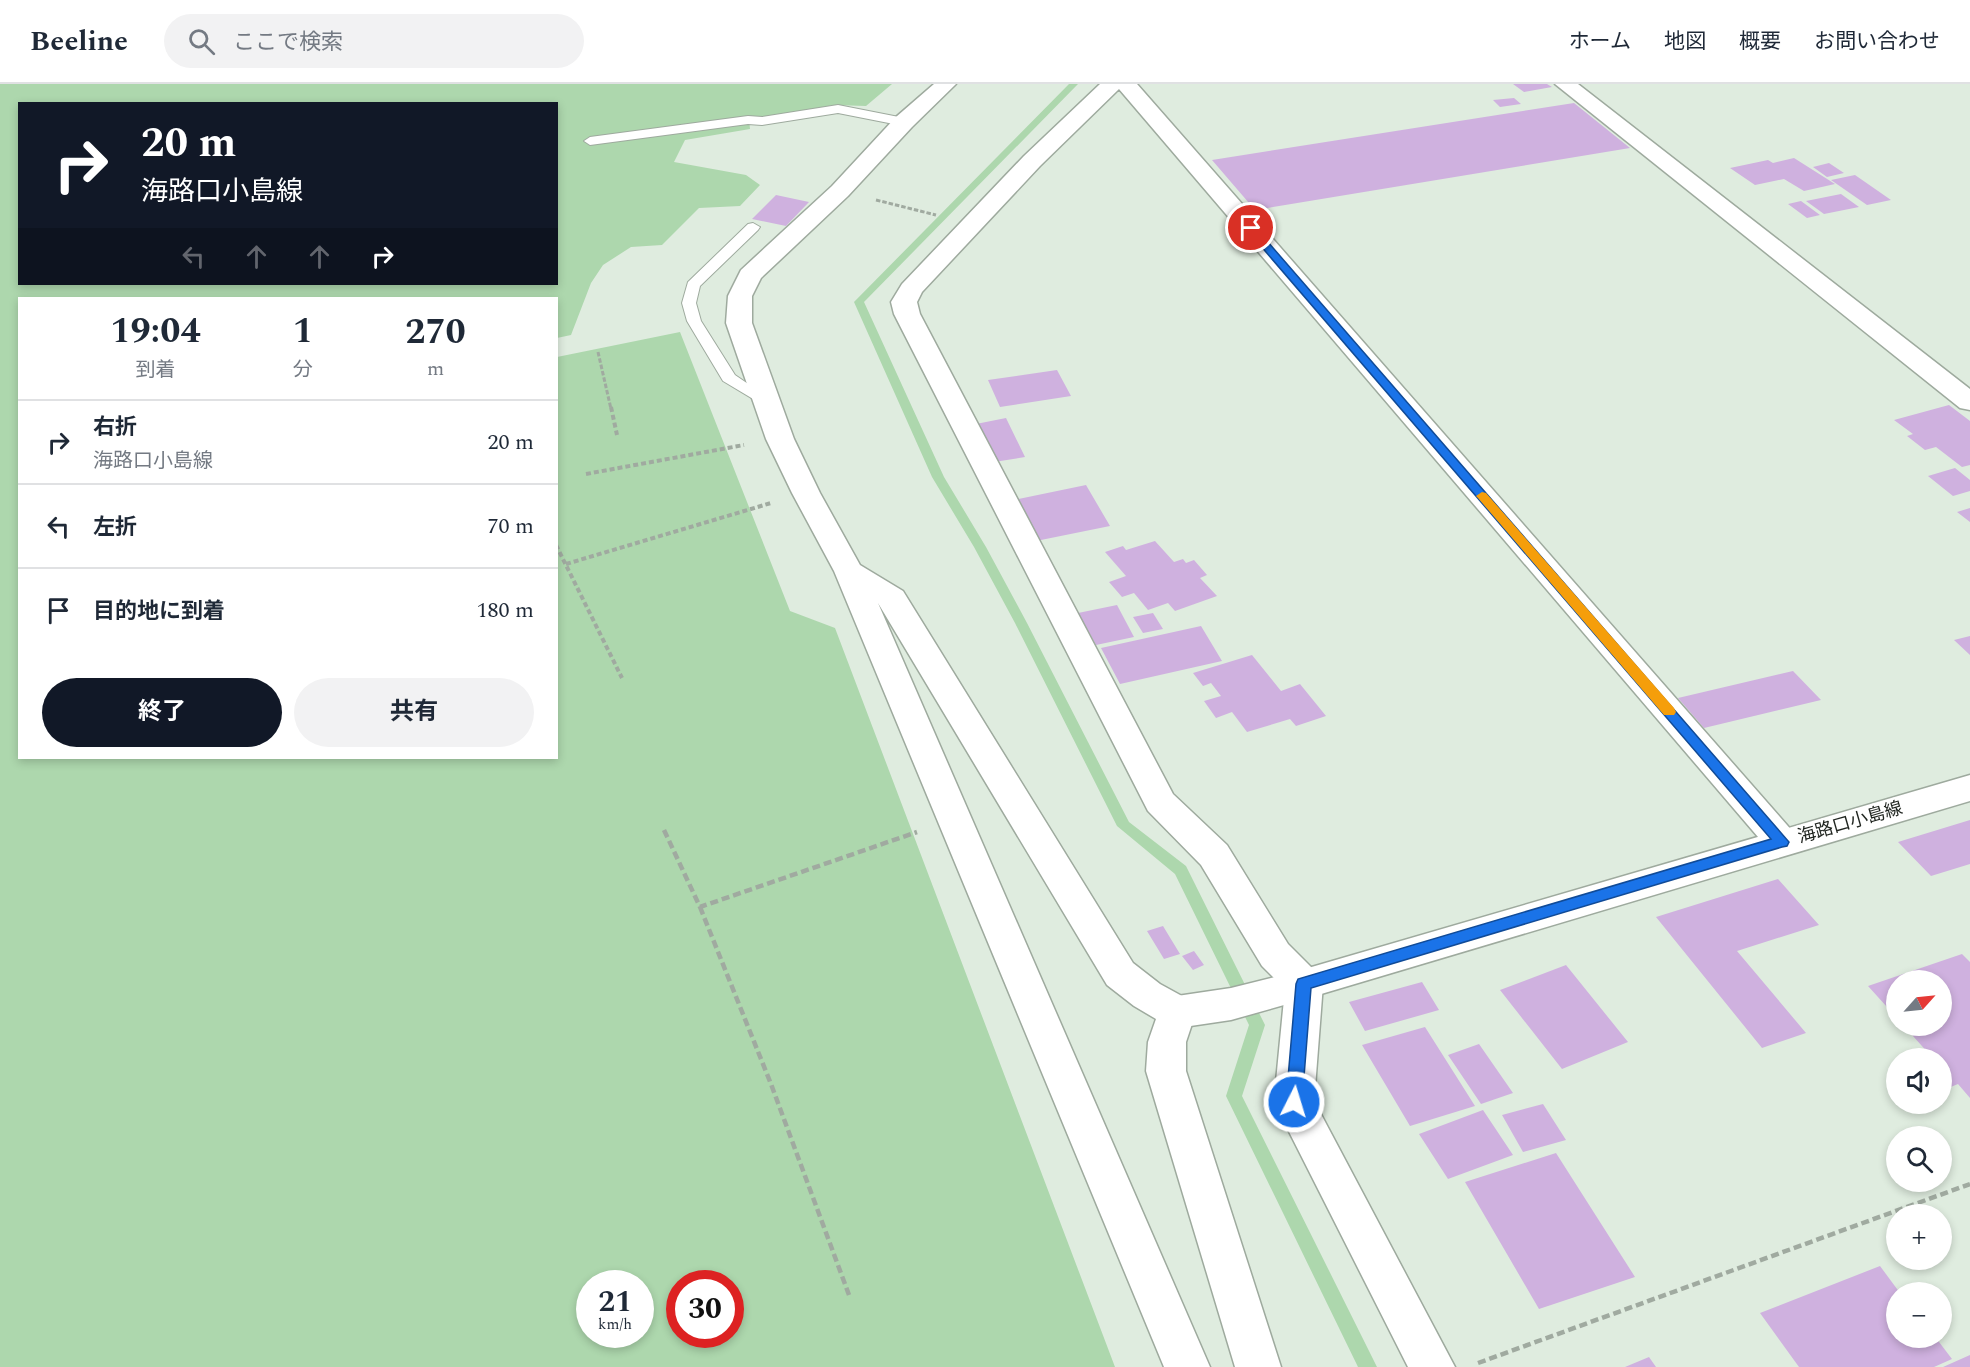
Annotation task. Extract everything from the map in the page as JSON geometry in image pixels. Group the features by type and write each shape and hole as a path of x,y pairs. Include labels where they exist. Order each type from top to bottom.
{"street":[{"path":"946,84 904,122 840,191 750,275 740,296 739,323 785,448 849,571 1187,1367"},
{"path":"1112,84 1024,169 910,289 904,302 907,314 1160,802 1214,855 1275,955 1297,986 1294,1102 1432,1367"},
{"path":"1126,84 1782,842"},
{"path":"1565,84 1970,402"},
{"path":"849,571 892,598 1120,974 1147,995 1177,1012 1167,1042 1166,1071 1258,1367"},
{"name":"海路口小島線","path":"1177,1012 1231,1004 1297,986 1970,788"}],"lane":[{"path":"590,141 748,120 762,121 838,109 904,122"},
{"path":"753,227 693,285 689,303 694,321 729,378 768,403"}],"path":[{"path":"840,191 922,212"},
{"path":"598,352 617,435"},
{"path":"586,474 727,448"},
{"path":"566,564 751,509"},
{"path":"558,549 622,678"},
{"path":"664,830 700,907 771,1084 849,1294"},
{"path":"700,907 913,834"},
{"path":"1466,1367 1970,1184"}],"shaded area":[{"path":"0,84 892,84 866,106 835,105 749,119 750,129 685,140 674,162 746,175 760,185 740,206 699,208 662,245 631,247 603,265 591,283 571,335 558,338 558,297 18,297 18,759 558,759 558,357 680,332 790,611 835,628 1115,1367 0,1367"}],"building":[{"path":"1513,84 1547,84 1552,87 1524,92"},
{"path":"1514,98 1521,104 1500,107 1493,100"},
{"path":"1574,103 1630,148 1255,210 1212,160"},
{"path":"1794,158 1835,184 1804,191 1784,179 1755,185 1730,168 1768,160 1773,163"},
{"path":"1829,163 1844,173 1827,177 1813,167"},
{"path":"1855,175 1891,200 1867,205 1831,180"},
{"path":"1841,194 1859,207 1824,214 1806,201"},
{"path":"776,195 809,202 786,226 752,219"},
{"path":"1801,201 1820,215 1807,218 1788,204"},
{"path":"1057,370 1071,396 1000,407 988,380"},
{"path":"1949,405 1970,421 1970,465 1962,467 1936,447 1925,450 1907,436 1913,434 1894,420"},
{"path":"1006,418 1025,457 994,462 976,424"},
{"path":"1955,468 1970,480 1970,491 1953,496 1928,476"},
{"path":"1086,485 1110,526 1036,541 1014,500"},
{"path":"1970,508 1970,522 1957,512"},
{"path":"1155,541 1174,562 1183,559 1186,563 1194,560 1207,575 1200,578 1217,596 1175,611 1168,603 1148,610 1134,593 1122,597 1109,582 1126,576 1105,552 1123,546 1126,550"},
{"path":"1117,605 1134,637 1096,645 1078,613"},
{"path":"1153,613 1163,629 1143,633 1133,617"},
{"path":"1201,626 1222,661 1120,684 1101,648"},
{"path":"1970,636 1970,655 1954,640"},
{"path":"1252,655 1281,691 1300,684 1326,716 1296,726 1290,719 1247,732 1232,712 1216,718 1204,701 1221,696 1211,683 1203,686 1193,673"},
{"path":"1793,671 1821,700 1704,728 1678,698"},
{"path":"1970,820 1970,864 1931,876 1898,842"},
{"path":"1778,879 1819,925 1737,951 1806,1033 1762,1048 1656,917"},
{"path":"1163,926 1180,954 1164,959 1147,931"},
{"path":"1194,951 1204,965 1193,970 1182,956"},
{"path":"1962,954 1970,962 1970,1098 1958,1084 1952,1086 1952,1048 1924,1048 1913,1036 1952,1036 1952,970 1915,970"},
{"path":"1566,965 1628,1042 1562,1069 1500,990"},
{"path":"1886,980 1886,1006 1868,986"},
{"path":"1422,982 1439,1010 1365,1031 1349,1002"},
{"path":"1425,1027 1475,1106 1410,1126 1362,1045"},
{"path":"1479,1044 1513,1093 1481,1104 1448,1055"},
{"path":"1543,1104 1566,1140 1523,1152 1502,1115"},
{"path":"1483,1110 1513,1155 1448,1179 1419,1134"},
{"path":"1556,1153 1635,1277 1539,1309 1465,1182"},
{"path":"1880,1266 1892,1282 1886,1282 1886,1348 1944,1348 1952,1359 1934,1367 1799,1367 1760,1313"},
{"path":"1970,1355 1970,1367 1943,1367"},
{"path":"1649,1357 1656,1367 1625,1367"}],"waterway":[{"path":"1074,84 859,302 938,477 980,547 1021,623 1124,826 1181,870 1257,1025 1234,1096 1368,1367"}],"slow traffic":[{"path":"1482,496 1669,712"}],"route":[{"path":"1251,228 1782,842 1304,984 1294,1102"}]}
